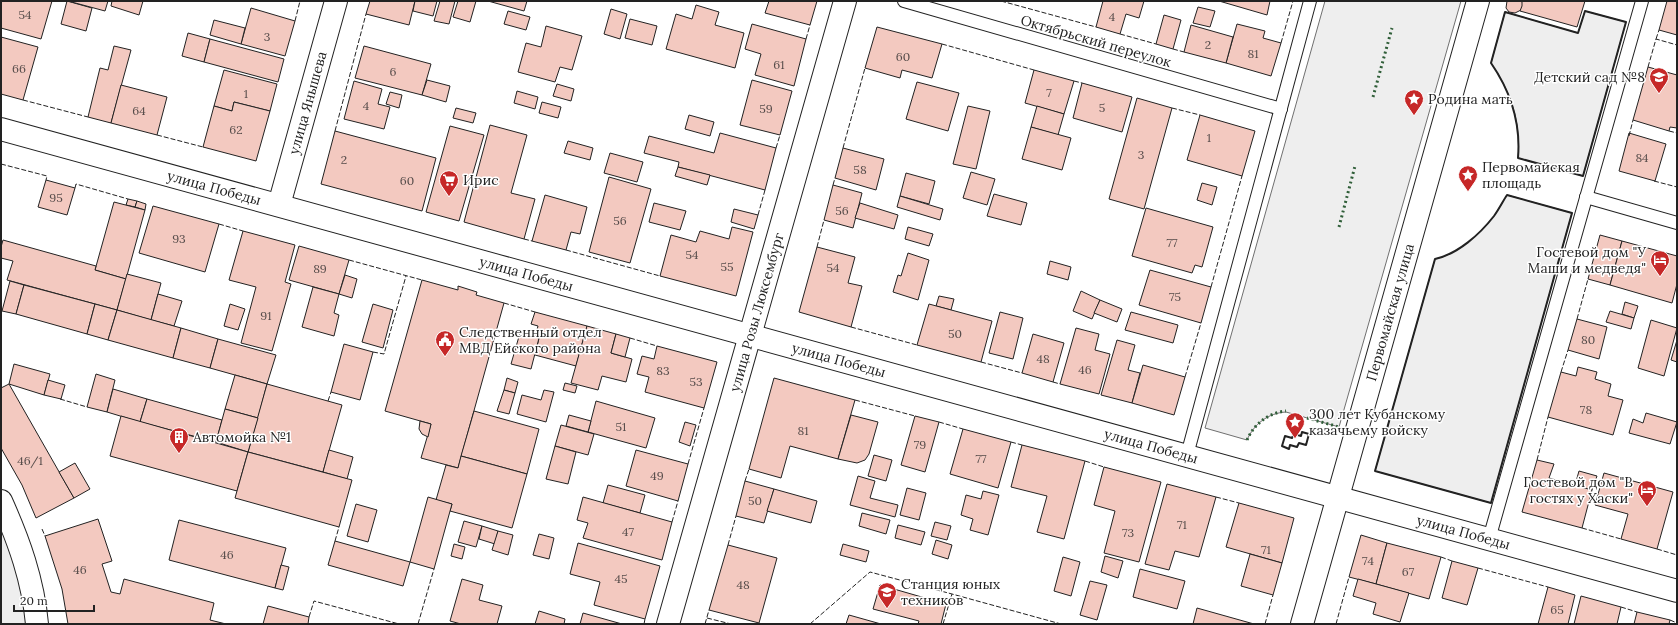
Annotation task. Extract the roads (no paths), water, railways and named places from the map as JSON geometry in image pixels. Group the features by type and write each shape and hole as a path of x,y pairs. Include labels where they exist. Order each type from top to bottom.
{"street":[{"name":"улица Янышева","path":"279,205 336,1"},
{"name":"улица Розы Люксембург","path":"668,624 845,1"},
{"name":"Первомайская улица","path":"1302,624 1478,1"},
{"name":"улица Победы","path":"1,129 1677,591"},
{"path":"1,501 24,555 33,595 37,624"}],"lane":[{"name":"Октябрьский переулок","path":"904,1 1281,109"},
{"path":"1187,456 1310,1"},
{"path":"1489,539 1642,1"},
{"path":"1586,197 1677,223"}],"place":[{"name":"Детский сад №8","path":"1659,94"},
{"name":"Родина мать","path":"1414,116"},
{"name":"Первомайская площадь","path":"1468,192"},
{"name":"Ирис","path":"449,197"},
{"name":"Гостевой дом \"У Маши и медведя\"","path":"1660,277"},
{"name":"Следственный отдел МВД Ейского района","path":"445,357"},
{"name":"300 лет Кубанскому казачьему войску","path":"1295,439"},
{"name":"Автомойка №1","path":"179,454"},
{"name":"Гостевой дом \"В гостях у Хаски\"","path":"1647,507"},
{"name":"Станция юных техников","path":"887,609"}]}
